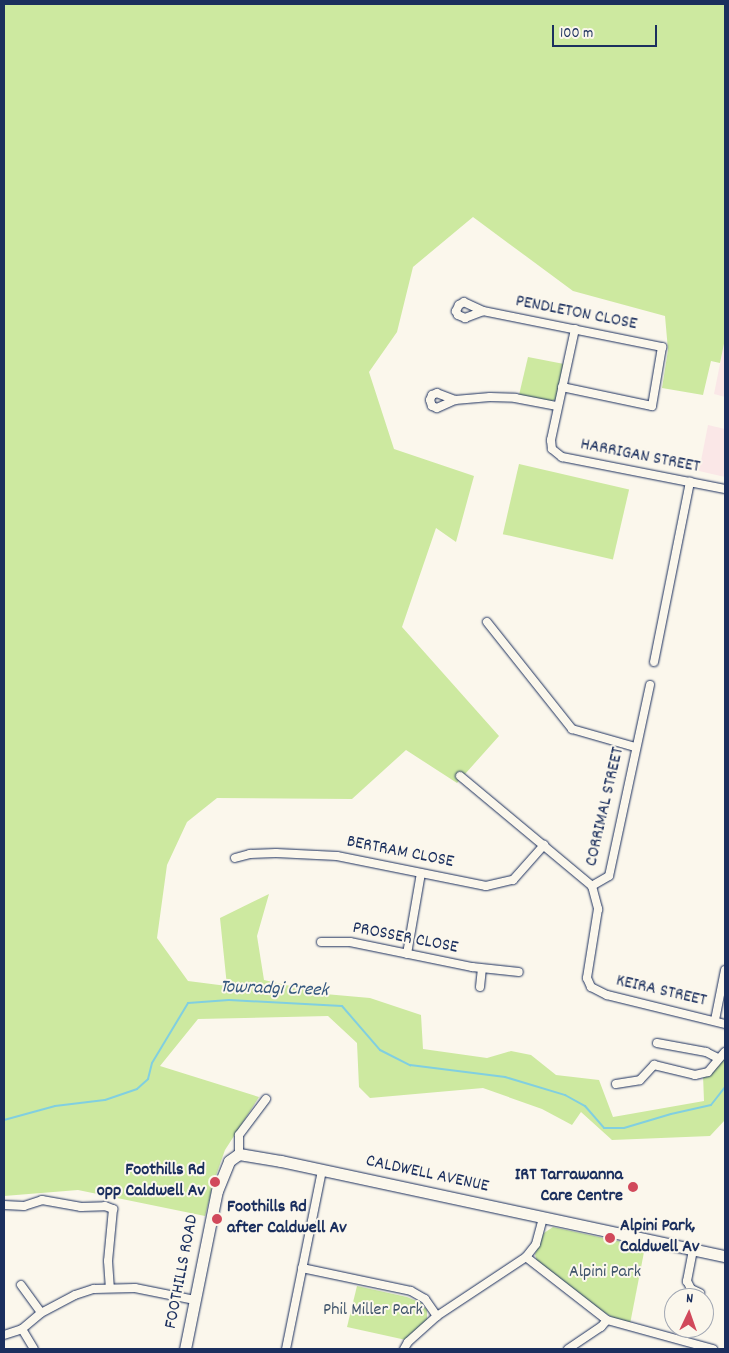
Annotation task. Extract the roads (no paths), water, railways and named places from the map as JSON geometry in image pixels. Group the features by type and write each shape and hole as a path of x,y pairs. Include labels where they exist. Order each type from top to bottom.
{"main road":[{"name":"CALDWELL AVENUE","path":"239,1154 725,1256"},
{"name":"FOOTHILLS ROAD","path":"185,1349 217,1191 229,1161 239,1154"}],"street":[{"name":"PENDLETON CLOSE","path":"483,311 662,347 652,406 562,387"},
{"path":"455,400 514,398 558,406 575,329"},
{"name":"HARRIGAN STREET","path":"558,406 551,440 552,449 562,457 725,489"},
{"path":"654,662 690,482"},
{"path":"487,622 572,729 635,748"},
{"name":"CORRIMAL STREET","path":"590,987 587,972 598,909 592,886 609,876 650,685"},
{"path":"460,776 592,886"},
{"name":"BERTRAM CLOSE","path":"235,858 250,854 276,853 337,856 486,886 513,880 544,845"},
{"path":"407,954 421,873"},
{"name":"PROSSER CLOSE","path":"321,942 350,942 482,969 519,972"},
{"path":"480,987 482,969"},
{"path":"715,1020 725,970"},
{"name":"KEIRA STREET","path":"590,987 607,995 725,1024"},
{"path":"657,1043 706,1052 718,1058"},
{"path":"616,1084 640,1080 654,1065 695,1075 708,1072 725,1052"},
{"name":"FOOTHILLS ROAD","path":"239,1154 239,1135 266,1099"},
{"path":"286,1349 322,1170"},
{"path":"4,1205 24,1206 42,1200 81,1207 105,1206 113,1209 108,1261 110,1287"},
{"path":"404,1349 408,1342 436,1316 526,1257 536,1244 543,1218"},
{"path":"691,1288 687,1281 693,1250"},
{"path":"526,1257 607,1320 713,1349"},
{"path":"302,1268 411,1291 425,1299 436,1316"},
{"path":"21,1285 41,1313"},
{"path":"4,1335 22,1329 41,1313 75,1295 110,1287 153,1290 194,1300"},
{"path":"568,1349 601,1327 607,1320"},
{"path":"22,1329 34,1349"}],"waterway":[{"name":"Towradgi Creek","path":"4,1120 55,1106 105,1100 137,1089 148,1079 152,1063 188,1003 229,1000 342,1006 380,1050 410,1065 505,1077 565,1095 585,1106 604,1128 624,1128 671,1114 711,1105 725,1087"}],"place":[{"name":"Foothills Rd opp Caldwell Av","path":"215,1182"},
{"name":"IRT Tarrawanna Care Centre","path":"633,1187"},
{"name":"Foothills Rd after Caldwell Av","path":"217,1219"},
{"name":"Alpini Park, Caldwell Av","path":"610,1238"}],"park label":[{"name":"Alpini Park","path":"605,1273"},
{"name":"Phil Miller Park","path":"373,1311"}]}
